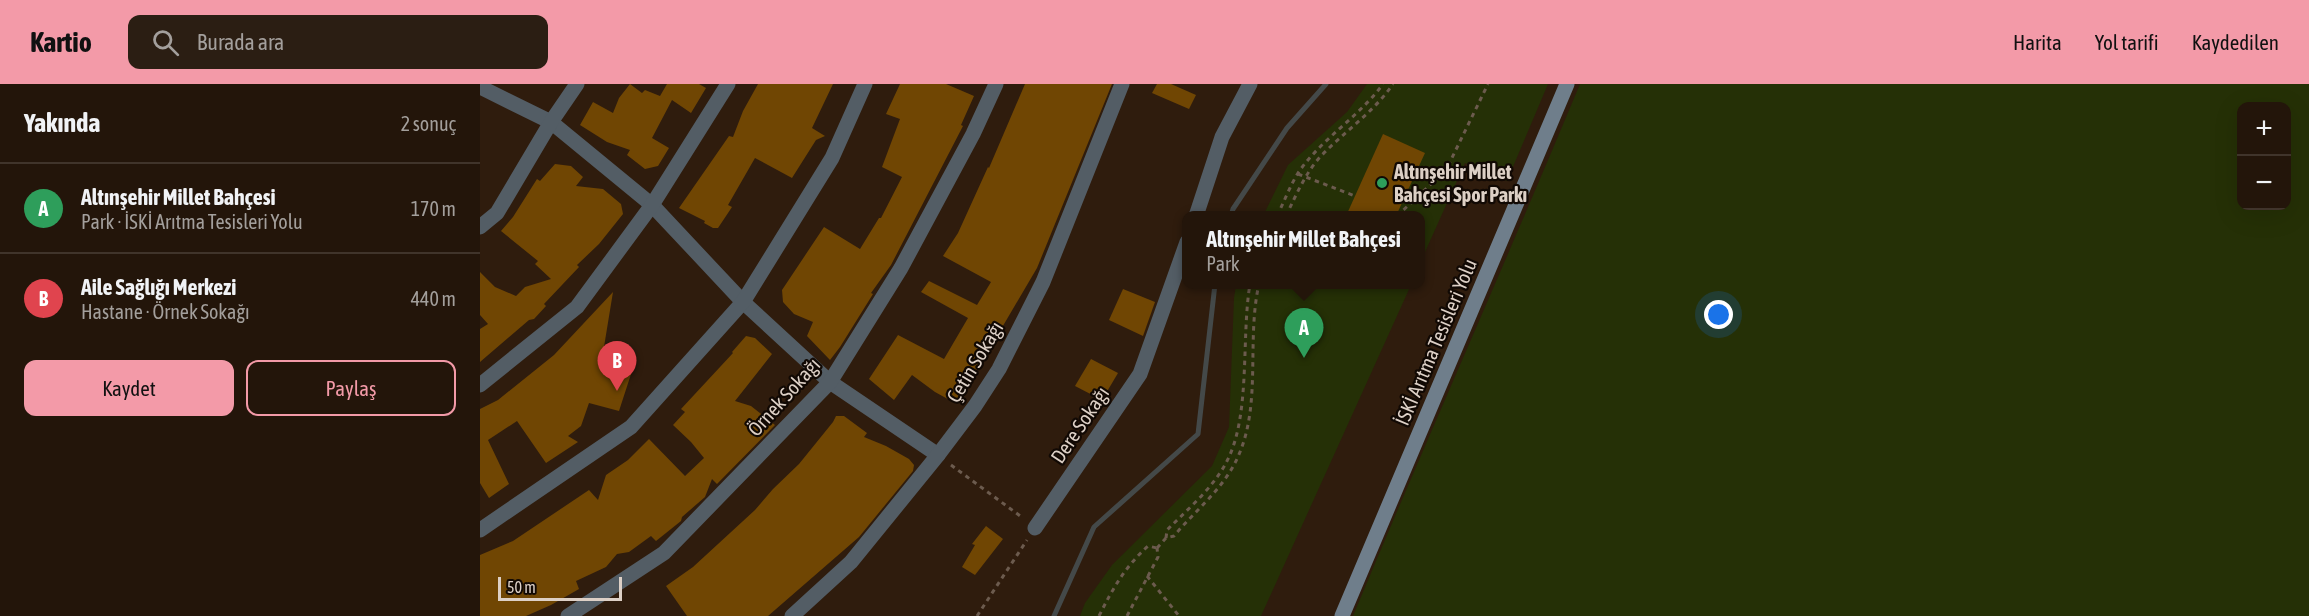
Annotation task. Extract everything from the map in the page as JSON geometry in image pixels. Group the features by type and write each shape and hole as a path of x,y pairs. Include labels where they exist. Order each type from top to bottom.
{"main road":[{"name":"İSKİ Arıtma Tesisleri Yolu","path":"1342,616 1567,84"}],"street":[{"path":"480,227 497,213 551,122 577,84"},
{"path":"480,385 577,307 652,205 728,84"},
{"path":"480,530 631,427 743,302 832,158 865,84"},
{"name":"Örnek Sokağı","path":"568,616 664,553 830,382 901,268 996,84"},
{"name":"Çetin Sokağı","path":"792,616 851,562 938,455 975,406 999,369 1043,282 1122,84"},
{"path":"1198,211 1222,137 1250,84"},
{"path":"480,87 551,122 652,205 743,302 830,382 938,455"},
{"name":"Dere Sokağı","path":"1035,528 1140,374 1182,256"}],"path":[{"path":"1280,211 1298,174 1312,156 1371,99 1383,84"},
{"path":"1289,211 1306,177 1320,157 1367,116 1393,84"},
{"path":"1402,211 1446,170 1488,84"},
{"path":"1298,174 1355,196"},
{"path":"1166,538 1167,530 1217,476 1234,444 1239,416 1250,289"},
{"path":"1126,616 1158,557 1157,548 1166,538 1174,536 1233,468 1244,438 1251,404 1255,314 1258,289"},
{"path":"938,455 1035,528 977,616"},
{"path":"1099,616 1129,564 1148,546 1157,548"},
{"path":"1147,576 1179,616"}],"green space":[{"name":"Altınşehir Millet Bahçesi Spor Parkı","path":"1367,84 1548,84 1507,181 1465,163 1425,252 1425,211 1265,211 1288,165 1347,112"},
{"path":"1580,84 2309,84 2309,616 1353,616"},
{"path":"1235,289 1409,289 1261,616 1080,616 1085,603 1112,565 1212,466 1229,427"}],"building":[{"path":"630,84 642,93 645,90 660,96 667,84 699,84 706,88 691,113 672,100 652,138 669,148 658,166 645,169 627,155 630,150 607,142 580,125 593,102 613,113 619,98"},
{"path":"758,84 833,84 812,128 825,136 816,140 792,178 755,158 728,205 732,207 718,228 713,228 704,223 705,221 679,208 729,136 733,137 743,111"},
{"path":"900,84 946,84 974,96 961,125 963,126 891,265 830,360 807,336 813,322 794,314 783,302 782,290 824,227 860,249 881,218 902,177 882,167 900,119 886,114"},
{"path":"1025,84 1112,84 1037,268 973,377 955,403 912,375 894,400 869,379 898,335 944,359 968,318 921,292 929,281 977,305 991,282 943,256 958,233 989,168"},
{"path":"1157,84 1171,84 1196,95 1189,109 1152,93"},
{"path":"1383,134 1425,153 1398,211 1348,211"},
{"path":"555,164 571,166 583,177 576,186 603,189 621,204 623,214 599,244 577,265 579,267 544,304 546,306 534,319 529,320 480,362 480,329 488,324 480,315 480,272 495,287 516,296 525,287 551,279 535,264 538,261 501,231 513,217 537,179 540,181"},
{"path":"1123,289 1155,302 1143,336 1109,320"},
{"path":"613,292 603,353 611,367 632,371 619,411 589,403 581,426 568,436 578,442 546,463 517,421 488,440 509,484 489,498 480,483 480,409 498,400 554,355"},
{"path":"746,336 755,338 772,354 735,401 751,406 775,425 717,484 712,479 705,497 682,517 681,521 656,541 651,536 629,552 617,554 606,567 576,581 579,589 526,616 480,616 480,555 513,541 589,490 598,500 606,475 628,460 649,439 685,476 704,458 673,425 685,412 681,409"},
{"path":"1091,359 1118,373 1102,400 1075,386"},
{"path":"836,416 844,416 867,433 864,437 909,459 914,465 913,471 859,537 768,616 687,616 666,586 693,567 755,510 799,464"},
{"path":"986,526 1003,539 975,575 962,567 975,545 972,544"}],"waterway":[{"path":"1232,211 1287,128 1326,84"},
{"path":"1054,616 1094,527 1198,434 1214,289"}],"place":[{"name":"Altınşehir Millet Bahçesi Spor Parkı","path":"1382,183"},
{"name":"Altınşehir Millet Bahçesi","path":"1304,358"},
{"name":"Aile Sağlığı Merkezi","path":"617,391"}]}
